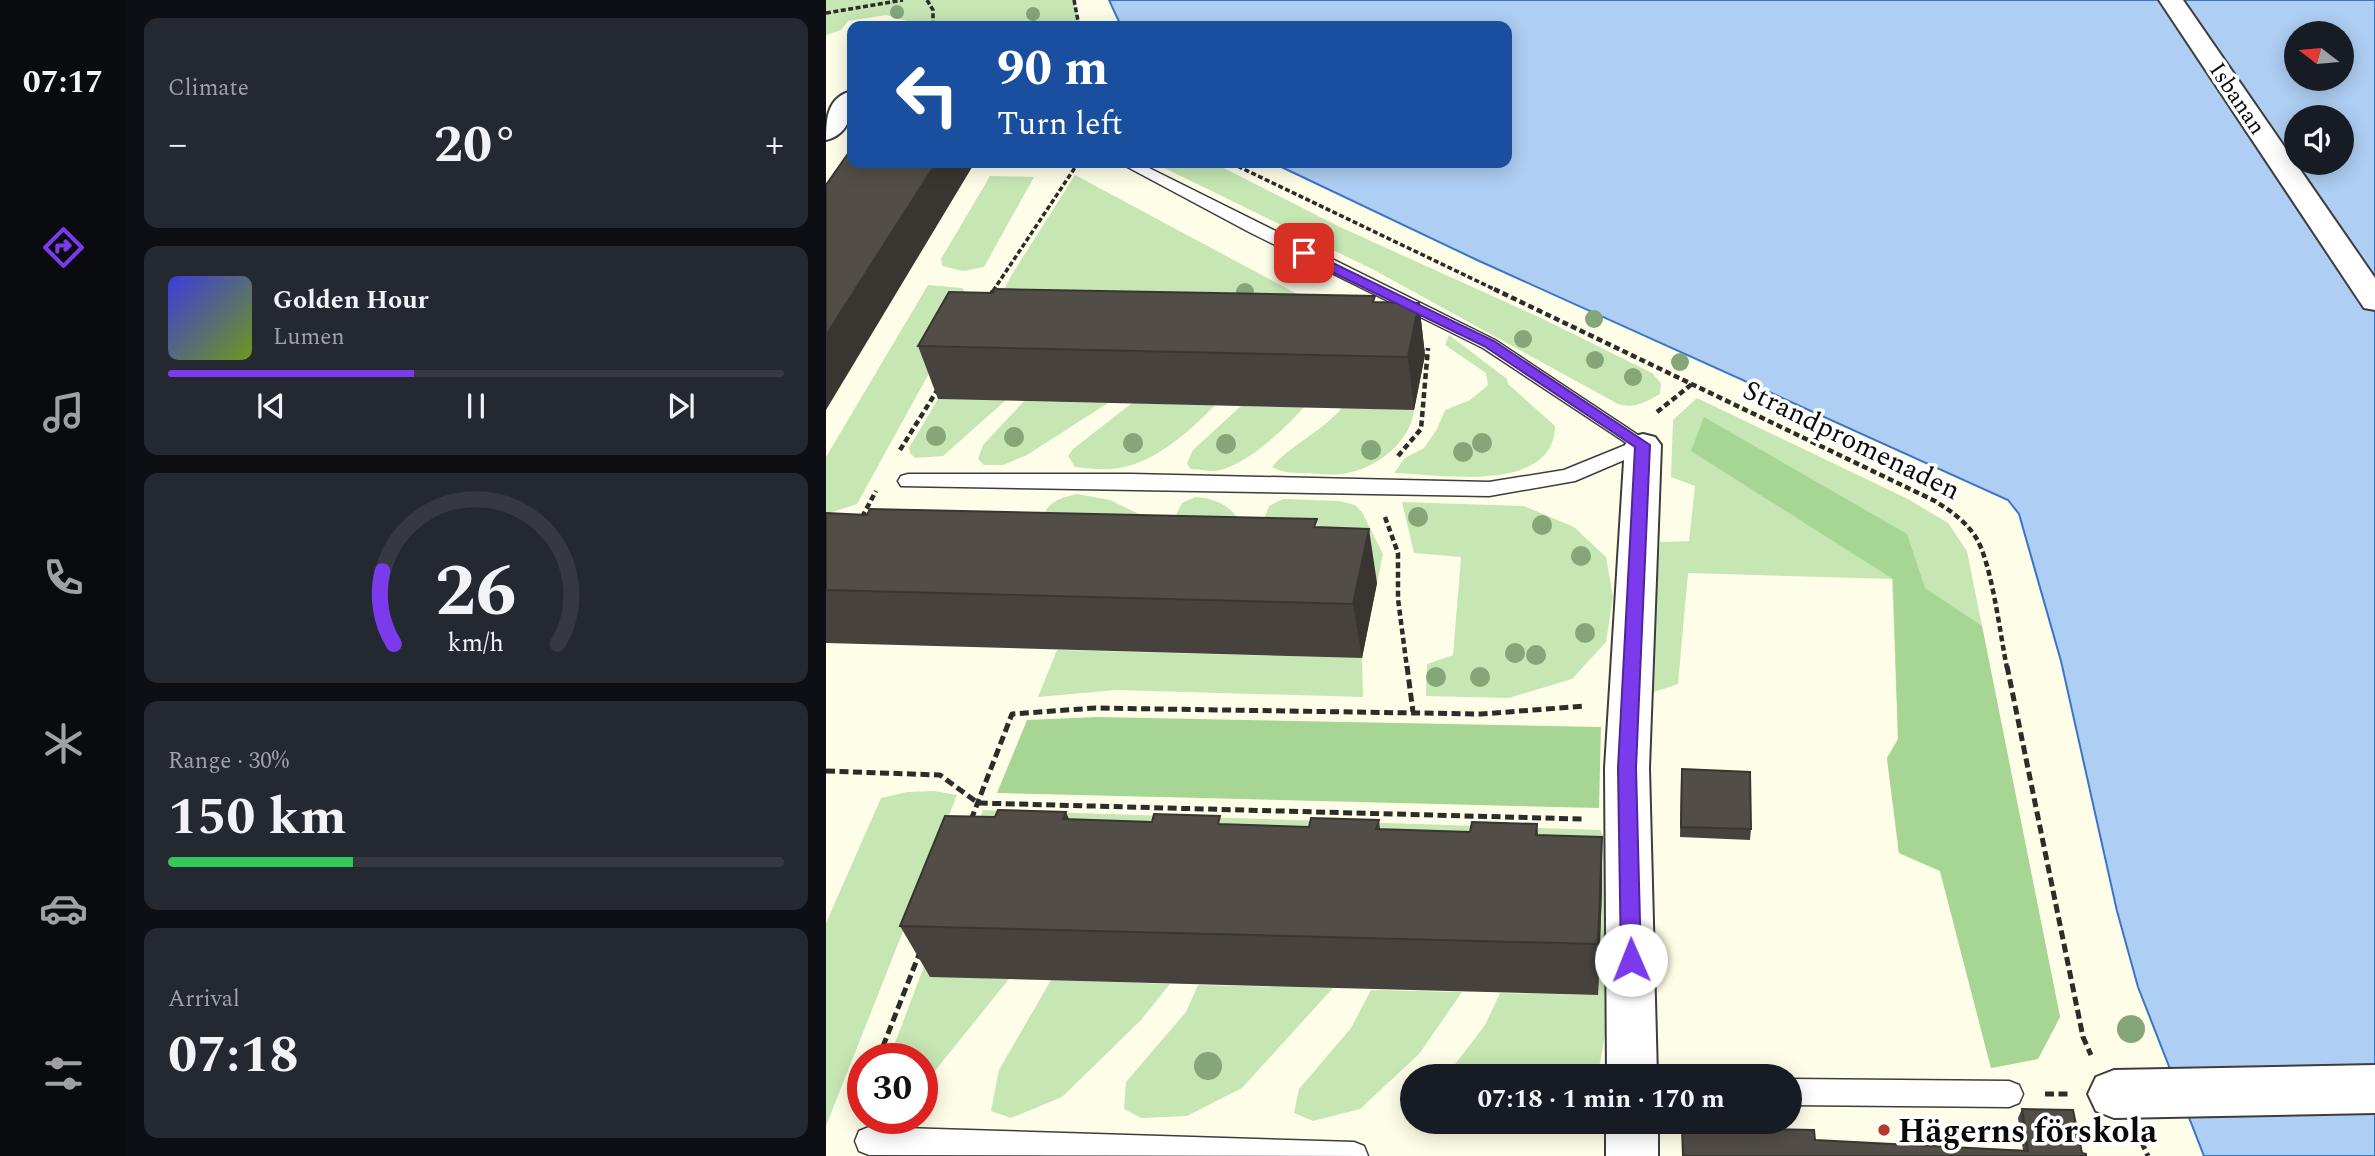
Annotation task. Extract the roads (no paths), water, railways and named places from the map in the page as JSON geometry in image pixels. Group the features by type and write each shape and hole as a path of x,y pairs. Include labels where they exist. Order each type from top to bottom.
{"street":[{"name":"Isbanan","path":"2171,0 2375,301"},
{"path":"1632,1064 1627,768 1643,445"},
{"path":"2114,1094 2375,1089"},
{"path":"1632,1134 1632,1156"}],"lane":[{"path":"1138,168 1489,344 1643,445"},
{"path":"908,481 1131,481 1489,489 1569,476 1643,445"},
{"path":"1802,1092 2009,1094"},
{"path":"869,1142 1354,1156"}],"water":[{"path":"1109,0 2375,0 2375,1156 2204,1156 2138,987 2117,911 2061,661 2019,514 2008,500 1477,260 1284,168 1512,168 1512,21 1119,21"}],"place":[{"name":"Hägerns förskola","path":"1884,1130"}]}
